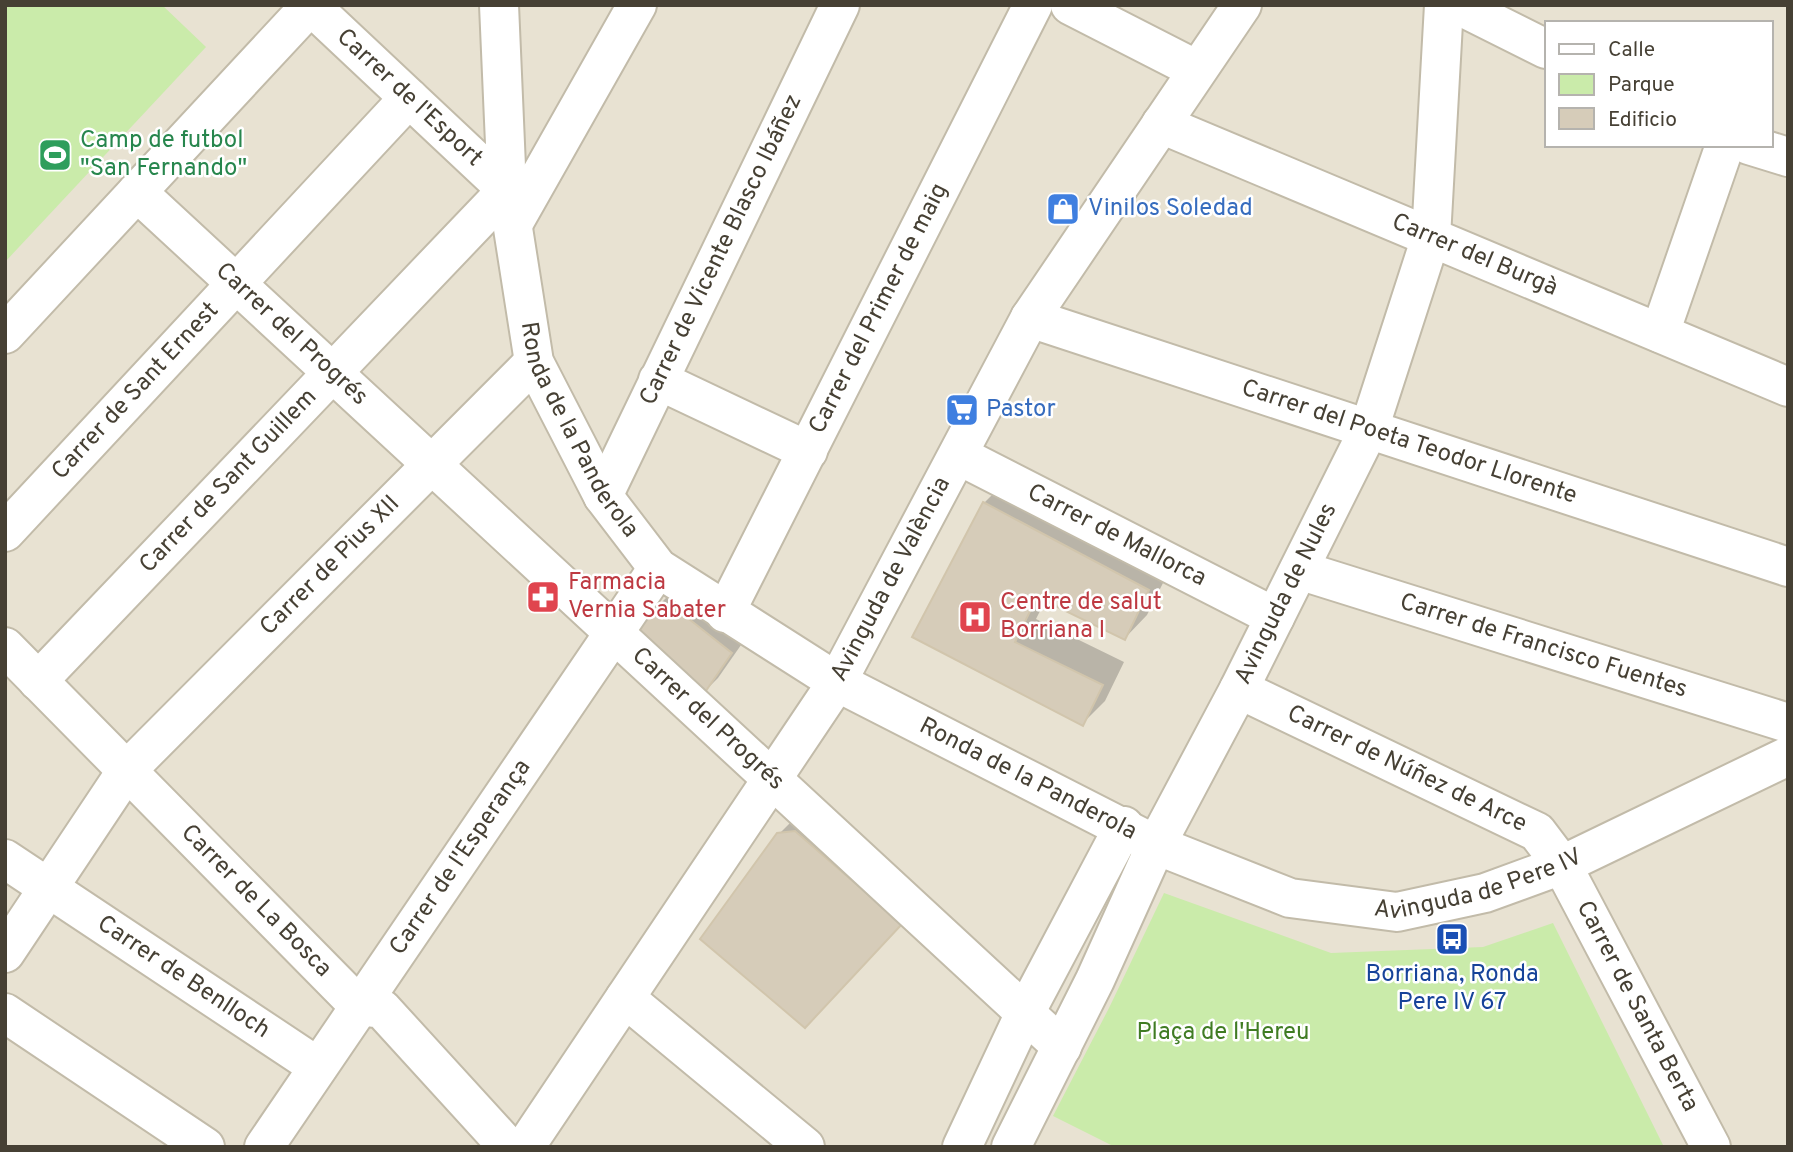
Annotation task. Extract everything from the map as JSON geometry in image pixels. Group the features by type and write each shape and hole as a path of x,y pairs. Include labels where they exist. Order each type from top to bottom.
{"street":[{"name":"Ronda de la Panderola","path":"499,5 510,207 534,362 603,496 658,568 837,682 1140,836"},
{"name":"Carrer de Vicente Blasco Ibáñez","path":"603,496 840,5"},
{"name":"Carrer del Primer de maig","path":"725,613 1033,5"},
{"path":"1070,5 1197,70"},
{"name":"Avinguda de València","path":"525,1147 837,682 1030,318 1242,5"},
{"name":"Avinguda de Nules","path":"962,1147 1026,1013 1239,689 1369,429 1431,237 1444,5"},
{"path":"1458,5 1545,48"},
{"name":"Carrer de l'Esport","path":"310,6 409,98 510,207"},
{"path":"5,334 310,6"},
{"name":"Carrer de Sant Guillem","path":"38,681 333,373 510,207 626,9"},
{"name":"Carrer de Sant Ernest","path":"5,531 409,98"},
{"name":"Carrer del Burgà","path":"1161,124 1788,387"},
{"path":"1660,333 1724,147"},
{"path":"1756,147 1788,157"},
{"name":"Carrer del Progrés","path":"137,192 1062,1047"},
{"name":"Carrer del Poeta Teodor Llorente","path":"1030,318 1788,567"},
{"name":"Carrer de Pius XII","path":"5,953 127,770 534,362"},
{"path":"658,380 808,451"},
{"name":"Carrer de Mallorca","path":"958,455 1275,617"},
{"name":"Carrer de l'Esperança","path":"264,1147 658,568"},
{"name":"Carrer de Francisco Fuentes","path":"1299,570 1788,723"},
{"name":"Carrer de La Bosca","path":"5,647 359,1006 382,1009 508,1147"},
{"name":"Carrer de Núñez de Arce","path":"1239,689 1537,832 1562,865"},
{"name":"Avinguda de Pere IV","path":"1140,836 1290,898 1397,912 1485,892 1562,865 1788,756"},
{"name":"Avinguda de Nules","path":"1013,1146 1062,1047 1140,836"},
{"name":"Carrer de Benlloch","path":"5,859 318,1067"},
{"name":"Carrer de Santa Berta","path":"1562,865 1710,1147"},
{"path":"625,998 805,1147"},
{"path":"5,1013 205,1147"}],"shaded area":[{"path":"5,5 1788,5 1788,1147 5,1147"}],"green space":[{"name":"Camp de futbol \"San Fernando\"","path":"5,5 162,5 206,47 5,262"},
{"name":"Plaça de l'Hereu","path":"1164,893 1331,953 1483,947 1553,923 1664,1147 1115,1147 1053,1116"}],"building":[{"name":"Centre de salut Borriana I","path":"983,502 1149,590 1125,640 1037,597 1015,642 1103,685 1083,726 912,637"},
{"path":"670,604 732,653 701,698 640,640 638,629 657,605"},
{"path":"795,831 902,924 805,1028 700,939 777,833"}],"place":[{"name":"Camp de futbol \"San Fernando\"","path":"55,155"},
{"name":"Vinilos Soledad","path":"1063,209"},
{"name":"Pastor","path":"962,410"},
{"name":"Farmacia Vernia Sabater","path":"543,597"},
{"name":"Centre de salut Borriana I","path":"975,617"},
{"name":"Borriana, Ronda Pere IV 67","path":"1452,939"}]}
